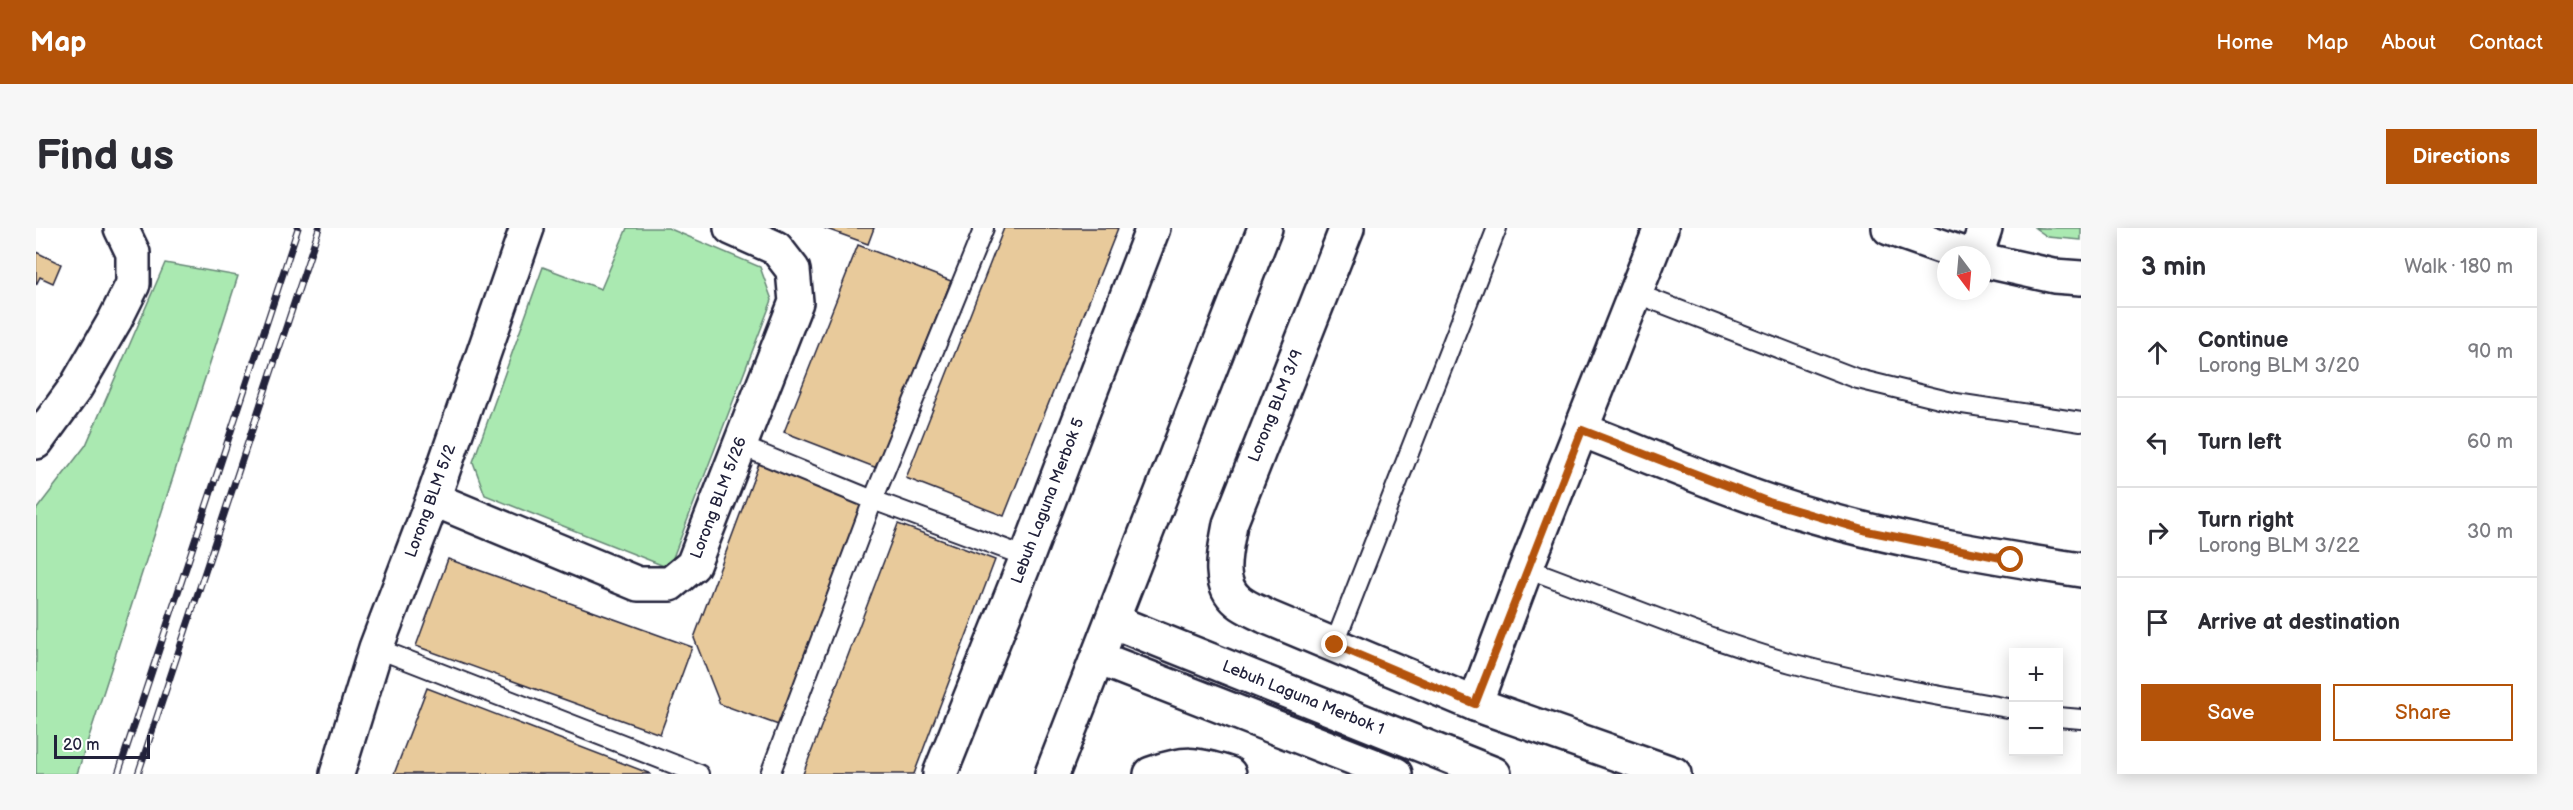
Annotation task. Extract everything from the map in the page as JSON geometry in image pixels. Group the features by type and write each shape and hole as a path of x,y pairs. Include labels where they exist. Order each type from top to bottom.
{"street":[{"path":"36,442 76,387 116,320 133,284 133,253 124,228"},
{"name":"Lorong BLM 5/2","path":"337,774 376,648 433,499 528,228"},
{"name":"Lorong BLM 5/26","path":"433,499 638,584 670,584 693,565 796,302 793,270 776,248 731,228"},
{"name":"Lebuh Laguna Merbok 5","path":"940,774 1027,557 1153,228"},
{"path":"1052,774 1265,228"},
{"name":"Lorong BLM 3/9","path":"1335,645 1267,617 1238,601 1227,588 1223,564 1230,524 1347,228"},
{"path":"1475,704 1526,568 1661,228"},
{"path":"1889,228 1940,246"},
{"path":"1979,246 1985,228"},
{"path":"1991,262 2043,274 2081,278"},
{"path":"1582,430 1769,502 1867,531 2011,560 2081,570"},
{"name":"Lebuh Laguna Merbok 1","path":"1112,621 1494,774"},
{"path":"1335,645 1475,704 1674,774"},
{"path":"1098,658 1395,774"},
{"path":"1151,774 1175,766 1196,764 1229,774"}],"lane":[{"path":"771,774 873,500 984,228"},
{"path":"1335,645 1497,228"},
{"path":"1635,293 1858,379 1956,403 2081,422"},
{"path":"739,445 873,500 1027,557"},
{"path":"1526,568 1734,645 1790,663 1855,680 2009,708"},
{"path":"376,648 699,774"},
{"path":"2063,717 2081,719"}],"green space":[{"path":"627,228 668,228 760,267 772,300 669,568 485,495 473,462 543,267 601,289"},
{"path":"2035,228 2081,228 2081,240 2048,237"},
{"path":"165,263 238,276 77,774 36,774 36,510 86,445"}],"building":[{"path":"824,228 874,228 868,244"},
{"path":"1004,228 1118,228 1004,516 906,478"},
{"path":"858,245 951,281 877,468 784,432"},
{"path":"36,252 61,264 53,283 40,277 36,285"},
{"path":"760,461 868,501 784,727 720,704 694,638"},
{"path":"898,524 995,560 914,774 803,774"},
{"path":"448,559 692,647 660,734 416,646"},
{"path":"427,688 651,774 394,774"}],"railway":[{"path":"118,774 298,228"},
{"path":"138,774 319,228"}],"route":[{"path":"1335,645 1475,704 1526,568 1582,430 1769,502 1867,531 2011,560"}]}
